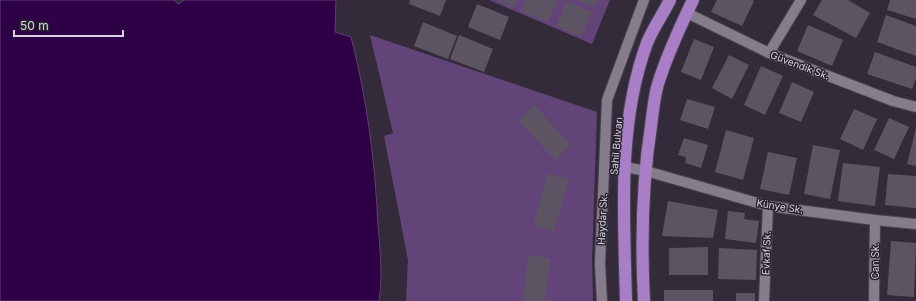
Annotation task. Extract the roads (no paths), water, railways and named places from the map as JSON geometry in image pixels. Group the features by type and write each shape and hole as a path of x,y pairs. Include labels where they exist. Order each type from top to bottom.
{"highway":[{"name":"Sahil Bulvarı","path":"626,301 624,167 633,95 647,42 670,0"},
{"path":"644,301 642,257 646,172 658,85 693,0"}],"street":[{"name":"Haydar Sk.","path":"602,301 600,264 607,100 644,0"},
{"path":"769,53 800,0"},
{"name":"Güvendik Sk.","path":"687,13 769,53 893,101 916,106"},
{"name":"Künye Sk.","path":"624,167 768,206 916,224"},
{"name":"Evkaf Sk.","path":"764,301 768,206"},
{"name":"Can Sk.","path":"874,301 875,220"}]}
